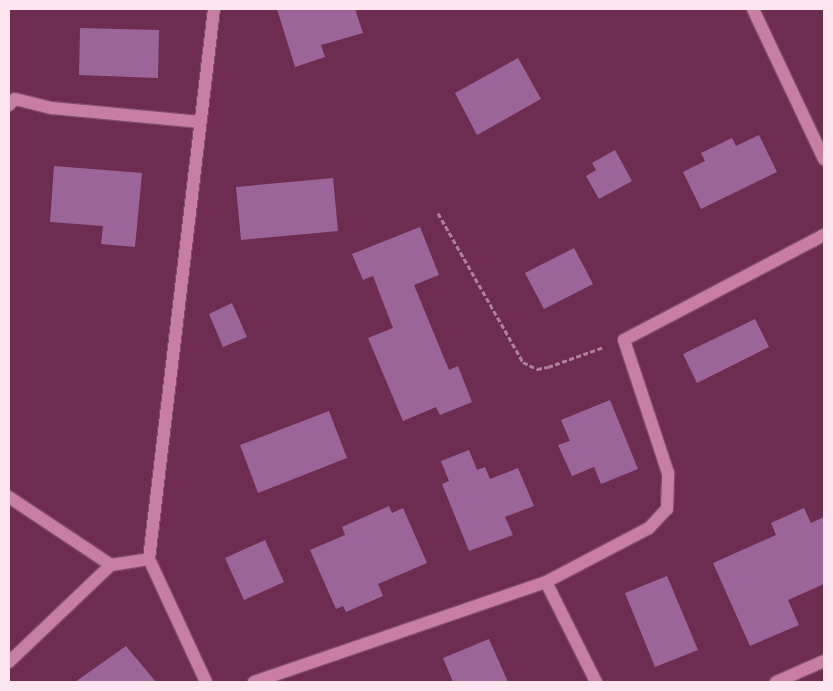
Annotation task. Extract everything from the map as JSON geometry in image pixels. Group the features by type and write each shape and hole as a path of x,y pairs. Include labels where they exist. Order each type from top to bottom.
{"street":[{"path":"206,682 149,558 214,9"},
{"path":"752,9 824,159"},
{"path":"11,98 52,108 200,122"},
{"path":"254,682 546,582 650,528 666,509 668,473 624,340 824,235"},
{"path":"9,497 111,565"},
{"path":"9,662 111,565 149,558"},
{"path":"546,582 596,682"},
{"path":"776,682 824,661"}],"path":[{"path":"438,213 523,362 536,369 548,367 624,340"}],"building":[{"path":"277,9 355,9 363,33 321,45 325,57 295,67"},
{"path":"80,28 159,30 158,78 79,75"},
{"path":"518,58 541,99 477,135 455,93"},
{"path":"759,135 777,172 701,209 683,172 705,161 701,153 732,138 736,146"},
{"path":"615,150 632,181 599,199 586,176 596,170 592,163"},
{"path":"54,166 142,173 135,247 101,244 103,226 50,222"},
{"path":"333,178 338,231 241,240 236,187"},
{"path":"420,227 439,275 414,285 449,370 458,366 472,402 440,415 436,407 403,421 368,338 393,328 373,276 363,280 352,254"},
{"path":"574,248 593,284 544,309 525,273"},
{"path":"232,303 247,337 223,347 209,314"},
{"path":"755,319 769,347 697,383 683,354"},
{"path":"610,400 638,469 601,484 594,467 572,476 558,445 570,441 561,420"},
{"path":"329,411 347,458 258,493 240,445"},
{"path":"469,450 477,470 485,467 490,479 518,468 534,506 505,517 513,535 469,551 442,484 449,481 441,461"},
{"path":"389,506 392,513 403,508 427,563 378,584 383,596 346,612 343,606 336,609 310,550 345,535 342,527"},
{"path":"804,508 811,523 824,517 824,584 788,600 799,625 750,646 713,563 776,535 771,523"},
{"path":"265,540 284,582 244,600 225,558"},
{"path":"667,576 698,650 655,667 625,593"},
{"path":"489,639 508,682 453,682 443,658"},
{"path":"126,646 156,682 75,682"}]}
